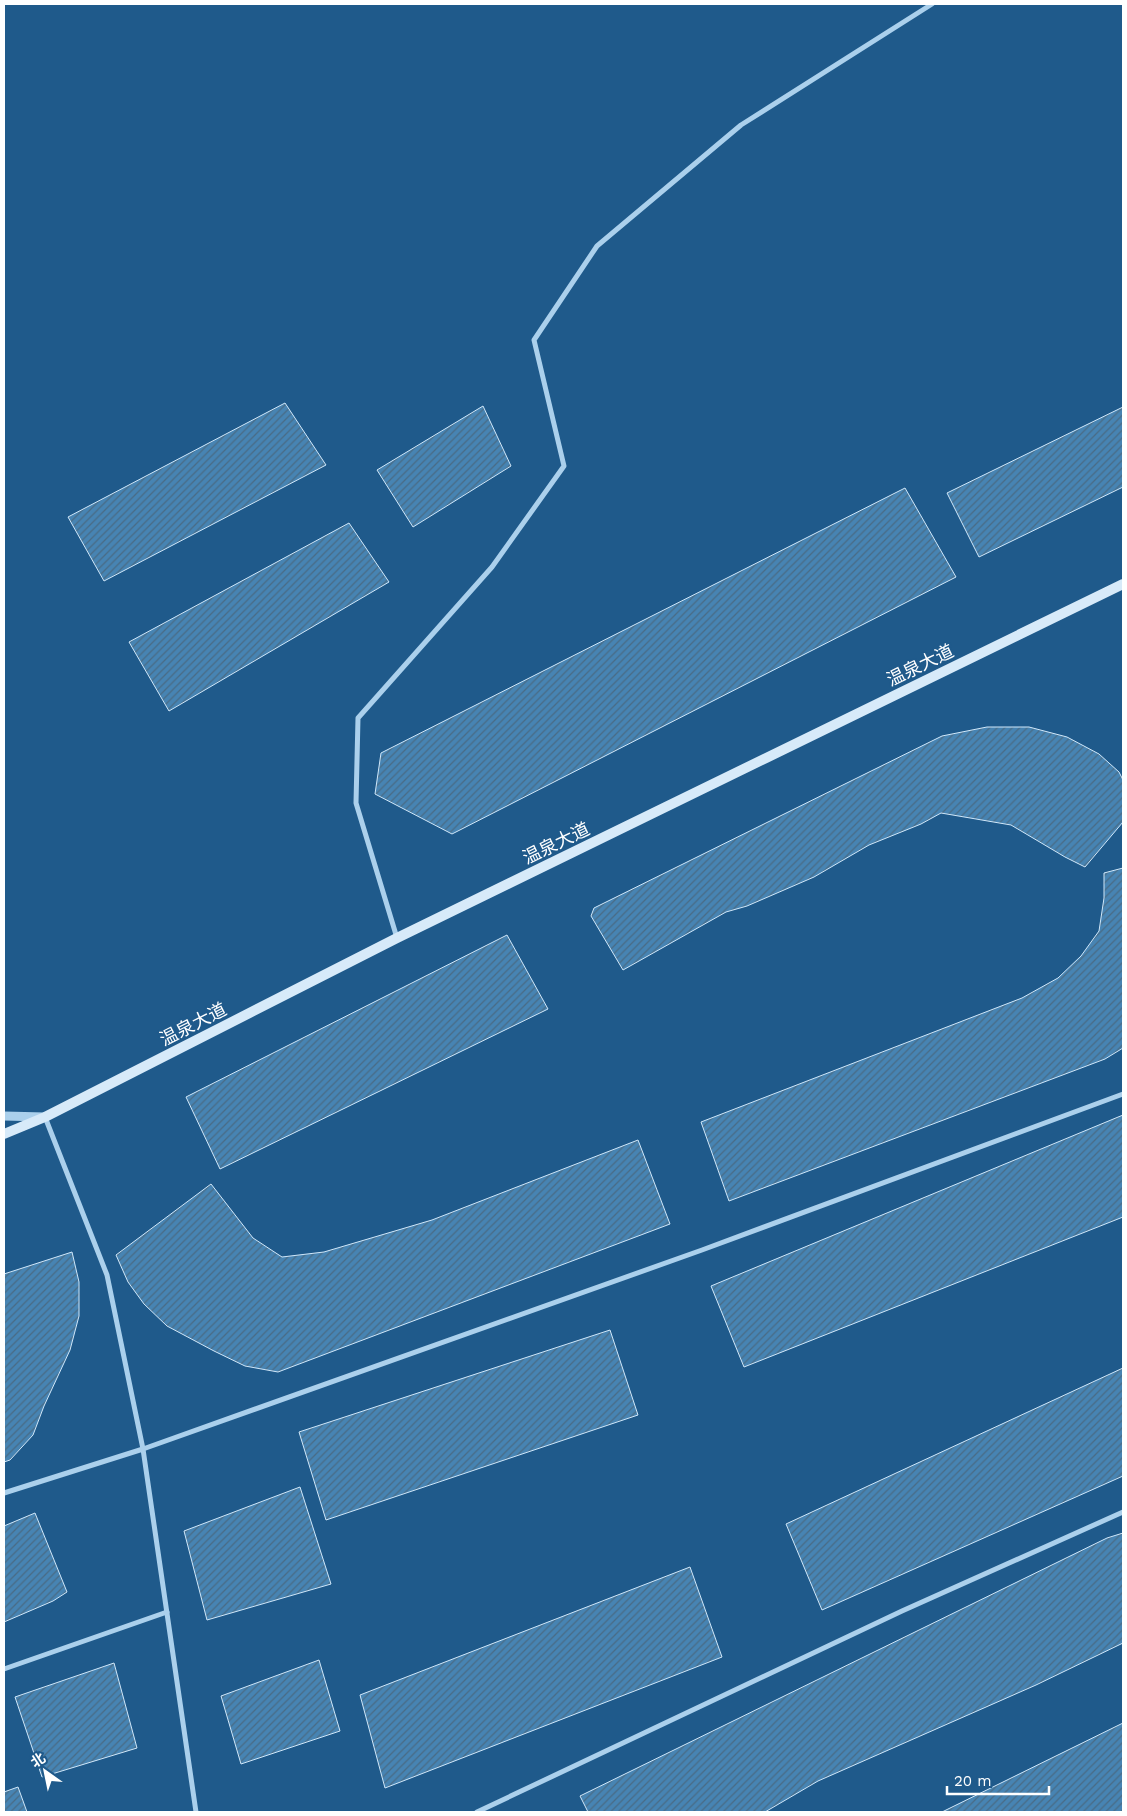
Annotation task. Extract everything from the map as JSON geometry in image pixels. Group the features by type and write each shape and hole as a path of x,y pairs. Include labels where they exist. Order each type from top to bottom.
{"main road":[{"name":"温泉大道","path":"4,1134 45,1117 397,938 1123,586"}],"street":[{"path":"397,938 356,803 358,718 492,567 564,466 534,340 597,246 605,239 741,125 932,4"},
{"path":"4,1493 143,1449 693,1254 1123,1094"},
{"path":"4,1116 45,1117 108,1276 143,1449 196,1812"},
{"path":"477,1812 902,1611 1123,1512"},
{"path":"4,1669 167,1612"}],"building":[{"path":"285,403 326,465 104,581 68,517"},
{"path":"483,406 511,466 413,527 377,470"},
{"path":"1123,407 1123,487 979,557 947,493"},
{"path":"905,488 956,577 452,834 375,794 381,753"},
{"path":"349,523 389,582 169,711 129,642"},
{"path":"987,727 1029,727 1067,737 1099,754 1119,772 1123,780 1123,822 1085,867 1011,825 941,813 921,824 869,845 814,877 747,906 726,912 623,970 591,916 594,908 942,736"},
{"path":"1123,868 1123,1048 1105,1059 729,1201 701,1122 1022,998 1058,978 1081,956 1099,931 1104,898 1104,873"},
{"path":"507,935 548,1009 220,1169 186,1097"},
{"path":"1123,1115 1123,1217 744,1367 711,1286"},
{"path":"638,1140 670,1224 278,1372 245,1366 167,1326 144,1304 128,1282 116,1255 211,1184 253,1238 282,1257 324,1252 432,1220"},
{"path":"72,1252 79,1282 79,1316 70,1350 33,1435 10,1460 4,1462 4,1274"},
{"path":"610,1330 638,1415 326,1520 299,1432"},
{"path":"1123,1368 1123,1476 822,1610 786,1524"},
{"path":"300,1487 331,1584 207,1620 184,1531"},
{"path":"35,1513 67,1592 53,1601 4,1622 4,1526"},
{"path":"1123,1533 1123,1643 1036,1685 818,1781 765,1812 588,1812 580,1796 1107,1538"},
{"path":"690,1567 722,1657 385,1788 360,1695"},
{"path":"319,1660 340,1731 241,1764 221,1696"},
{"path":"114,1663 137,1748 42,1777 15,1697"},
{"path":"1123,1723 1123,1812 942,1812"},
{"path":"18,1787 27,1812 4,1812 4,1792"}]}
